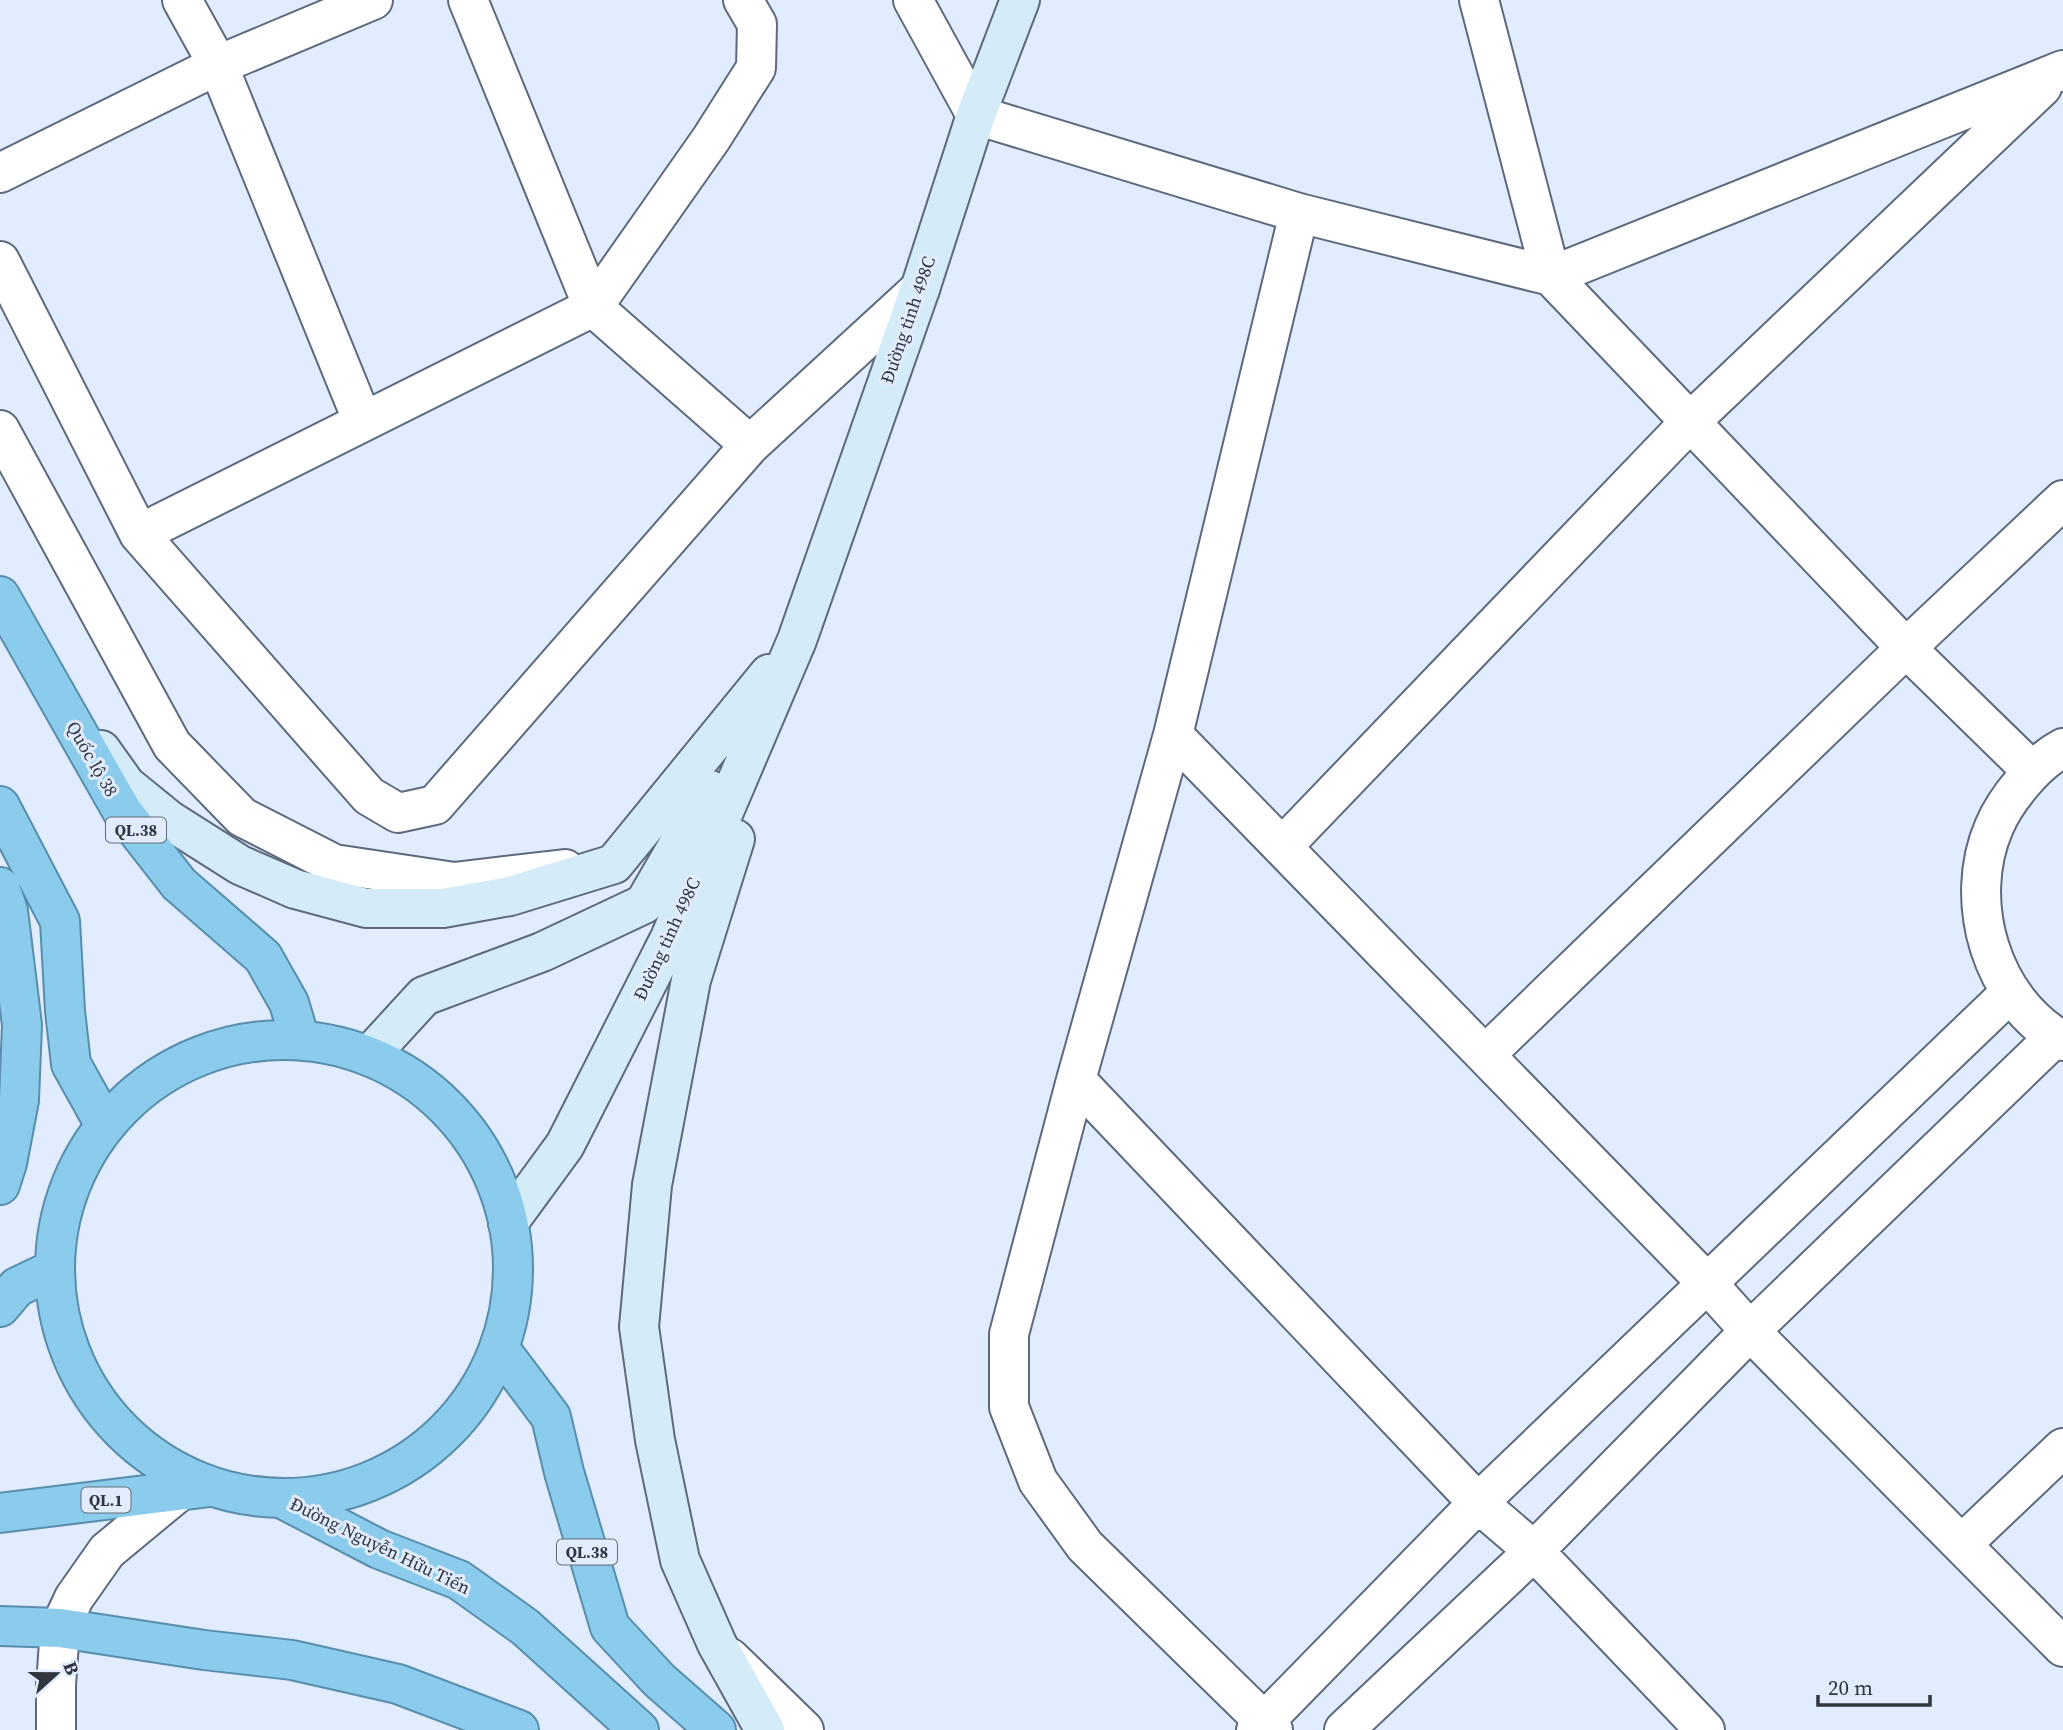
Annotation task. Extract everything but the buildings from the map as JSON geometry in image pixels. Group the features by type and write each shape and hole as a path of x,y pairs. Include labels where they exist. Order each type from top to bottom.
{"highway":[{"name":"Quốc lộ 38","path":"0,596 122,811 178,884 263,957 289,1003 300,1040"},
{"path":"0,806 60,921 71,1064 105,1125"},
{"path":"0,887 8,911 22,1025 19,1100 0,1185"},
{"path":"300,1040 336,1045 369,1056 409,1077 444,1105 473,1140 495,1180 508,1223 513,1265 510,1307 499,1348 482,1384 459,1417 431,1446 397,1469 361,1485 322,1495 281,1499 197,1488 140,1447 111,1419 88,1386 70,1349 59,1309 55,1269 58,1230 68,1193 83,1157 105,1125 135,1093 172,1068 213,1050 256,1041 300,1040"},
{"path":"0,1307 17,1287 55,1269"},
{"name":"QL.38","path":"499,1348 551,1417 610,1627 659,1680 716,1730"},
{"name":"QL.1","path":"0,1513 197,1488"},
{"name":"Đường Nguyễn Hữu Tiến","path":"281,1499 379,1549 459,1580 524,1627 639,1730"},
{"path":"0,1626 60,1628 204,1650 292,1660 398,1684 519,1730"}],"main road":[{"name":"Đường tỉnh 498C","path":"508,1223 565,1145 670,937 797,640 920,289 976,115 1020,0"},
{"path":"21,634 126,785 169,820 240,865 295,889 366,908 443,908 510,896 614,864 797,640"},
{"name":"Đường tỉnh 498C","path":"369,1056 424,996 542,952 644,904 797,640"},
{"path":"765,1730 717,1644 680,1560 655,1440 639,1327 652,1185 691,980 797,640"}],"street":[{"path":"181,0 218,65 363,422"},
{"path":"0,173 218,65 373,0"},
{"path":"468,0 593,307 750,445"},
{"path":"139,534 593,307 711,139 756,68 757,24 743,0"},
{"path":"913,0 976,115 1299,213 1551,276 2061,73"},
{"path":"1479,0 1551,276 1906,648 2032,771"},
{"path":"1282,847 1691,421 2061,73"},
{"path":"1846,157 1897,150 1914,160 1921,183 1899,223"},
{"path":"1299,213 1172,735 1076,1080 1009,1335 1009,1407 1038,1482 1085,1546 1264,1727 1478,1503 2011,992"},
{"path":"0,261 139,534 369,796 398,813 435,805 750,445 920,289"},
{"path":"0,430 172,745 242,817 334,864 454,882 614,864"},
{"path":"1485,1055 2063,500"},
{"path":"1172,735 1707,1283 1750,1331 2063,1647"},
{"path":"1344,1730 1534,1551 1750,1331 2059,1039 2031,1017 2011,992 1994,962 1984,929 1980,895 1984,860 1993,828 2010,798 2032,771 2063,748"},
{"path":"1076,1080 1478,1503 1534,1551 1705,1730"},
{"path":"1962,1545 2063,1448"},
{"path":"56,1730 60,1628 74,1598 107,1551 197,1488"},
{"path":"717,1644 804,1730"}]}
